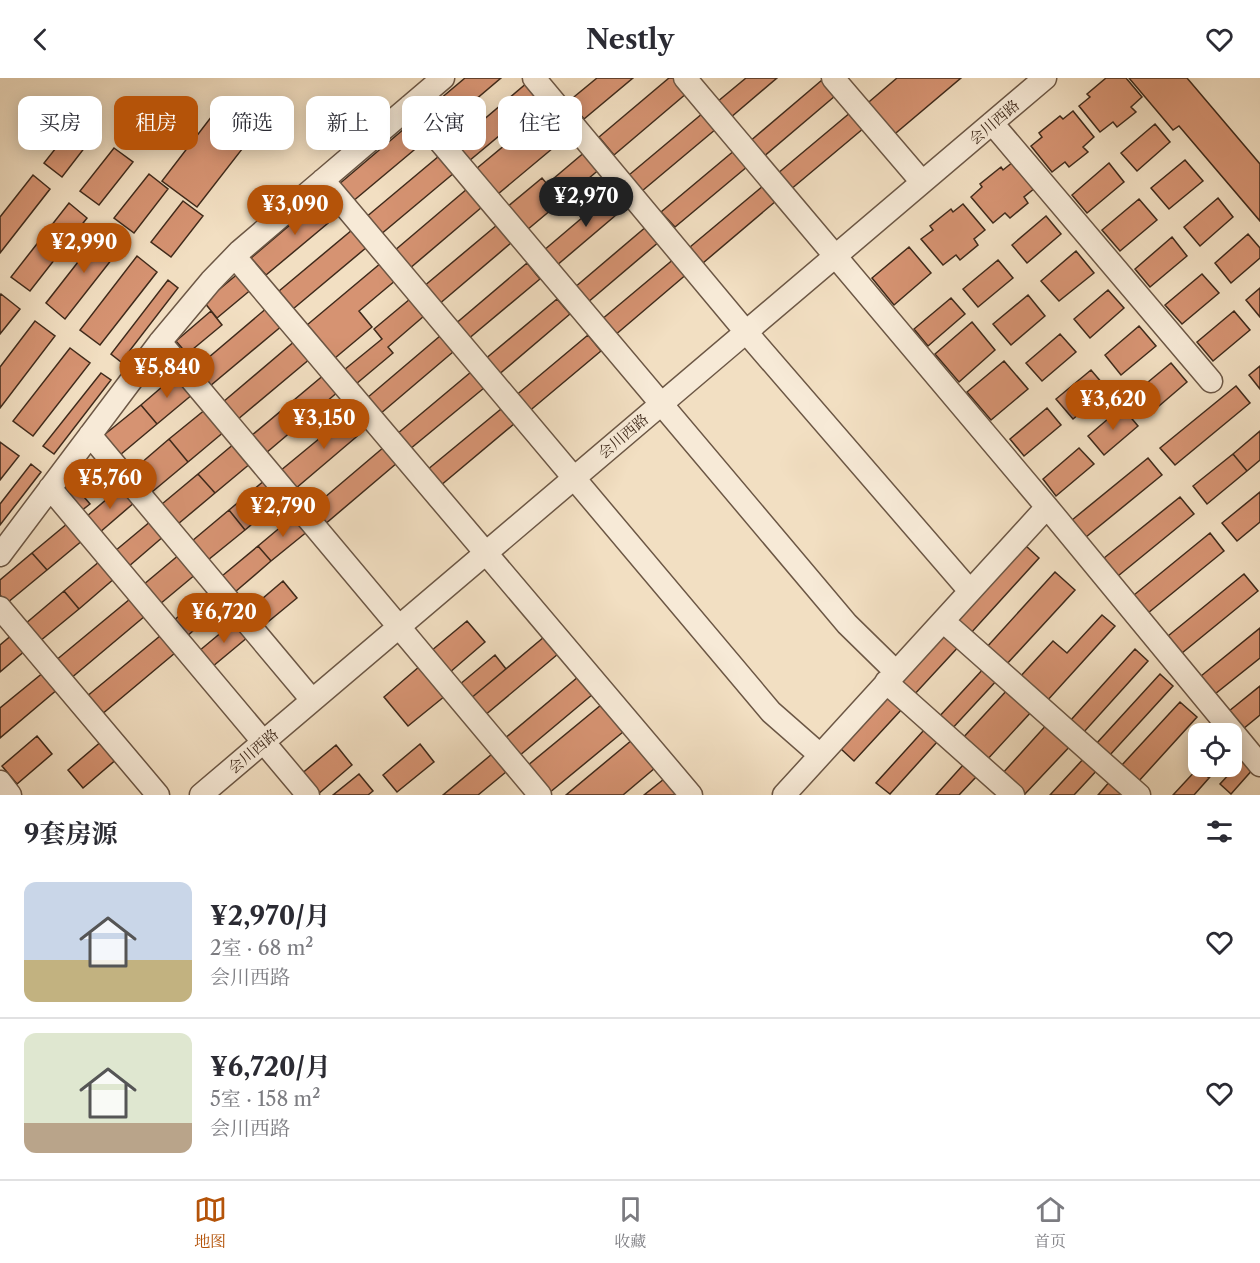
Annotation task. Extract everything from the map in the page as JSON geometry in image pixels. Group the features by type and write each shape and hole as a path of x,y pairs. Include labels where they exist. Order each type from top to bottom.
{"street":[{"path":"422,96 443,78"},
{"path":"534,78 746,332 970,591"},
{"path":"685,78 1047,507 1260,765"},
{"path":"833,78 922,183"},
{"name":"会川西路","path":"201,795 1045,78"},
{"path":"0,555 160,342 211,280 402,113"},
{"path":"992,123 1211,381"},
{"path":"447,150 891,677 1013,795"},
{"path":"323,180 771,712 820,755"},
{"path":"235,257 691,795"},
{"path":"160,342 540,795"},
{"path":"90,435 312,700"},
{"path":"50,488 308,795"},
{"path":"784,795 1047,507"},
{"path":"0,608 158,795"},
{"path":"943,621 1139,795"},
{"path":"0,782 10,795"}],"building":[{"path":"465,78 501,78 480,96 444,96"},
{"path":"597,78 633,78 584,119 582,96 575,96"},
{"path":"669,78 674,78 687,93 614,155 599,137"},
{"path":"746,78 777,78 730,118 717,102"},
{"path":"897,78 961,78 890,138 863,107"},
{"path":"1106,78 1126,78 1142,97 1131,107 1136,112 1117,127 1113,122 1100,132 1079,106 1090,97 1087,94"},
{"path":"1129,78 1187,78 1260,164 1260,221 1179,126 1173,130"},
{"path":"822,80 835,96 762,158 749,142"},
{"path":"528,82 540,96 512,96"},
{"path":"498,107 498,137 486,147 486,118"},
{"path":"1073,111 1094,137 1083,147 1088,152 1069,167 1065,162 1052,172 1031,146 1042,137 1039,133 1060,116 1063,119"},
{"path":"851,112 864,128 790,190 777,174"},
{"path":"703,113 716,129 642,191 629,175"},
{"path":"210,119 210,150 241,150 197,207 162,181 186,150 198,150 198,134"},
{"path":"1155,124 1170,142 1137,171 1121,153"},
{"path":"402,131 402,150 414,150 352,202 338,185 379,150 390,150 390,141"},
{"path":"114,148 133,162 99,205 80,191"},
{"path":"54,150 83,150 62,177 44,163"},
{"path":"460,150 482,150 469,161"},
{"path":"499,150 551,150 498,194 476,169"},
{"path":"735,150 748,166 675,227 661,212"},
{"path":"586,151 601,168 527,230 507,207 542,178 547,184"},
{"path":"439,156 454,173 380,235 365,218"},
{"path":"1185,160 1203,181 1169,209 1151,188"},
{"path":"1013,162 1035,188 1024,197 1028,203 1010,218 1005,213 993,223 971,197 982,187 980,184 1001,167 1003,170"},
{"path":"1109,163 1124,182 1087,213 1072,195"},
{"path":"149,174 168,189 134,233 114,218"},
{"path":"33,175 50,189 0,253 0,217"},
{"path":"763,186 776,201 703,263 690,247"},
{"path":"467,189 482,207 409,269 394,251"},
{"path":"616,189 629,204 556,266 543,251"},
{"path":"324,196 339,214 266,275 251,258"},
{"path":"1218,198 1233,217 1200,246 1184,227"},
{"path":"1139,199 1157,220 1120,251 1102,230"},
{"path":"183,201 203,216 171,257 151,242"},
{"path":"69,203 87,218 30,291 11,277"},
{"path":"963,204 985,230 974,239 978,245 960,260 956,255 943,265 921,239 933,230 930,226 951,209 953,212"},
{"path":"1046,216 1061,234 1027,263 1012,245"},
{"path":"497,225 511,243 438,305 423,287"},
{"path":"647,226 660,241 587,303 574,288"},
{"path":"103,230 123,245 65,319 46,303"},
{"path":"352,230 367,247 293,309 279,291"},
{"path":"1248,234 1260,248 1260,258 1231,283 1215,263"},
{"path":"1172,237 1187,256 1150,287 1135,269"},
{"path":"909,247 931,273 894,305 872,278"},
{"path":"1076,251 1094,273 1059,301 1041,281"},
{"path":"137,256 157,272 100,345 80,330"},
{"path":"675,258 688,273 614,336 601,320"},
{"path":"998,260 1013,278 978,307 963,289"},
{"path":"381,263 396,280 359,311 372,327 335,358 307,325"},
{"path":"527,263 540,279 467,340 454,325"},
{"path":"240,272 253,288 217,318 204,302"},
{"path":"1202,274 1219,293 1182,324 1165,305"},
{"path":"168,280 178,288 121,362 111,354"},
{"path":"1260,288 1260,317 1246,300"},
{"path":"1108,290 1124,308 1090,338 1074,319"},
{"path":"1,294 20,309 0,334 0,296"},
{"path":"1028,295 1045,316 1011,345 993,324"},
{"path":"951,298 965,314 928,346 914,329"},
{"path":"410,299 424,316 388,347 393,353 356,384 344,370 382,339 374,329"},
{"path":"557,299 570,314 497,376 484,360"},
{"path":"268,307 283,325 210,386 195,369"},
{"path":"211,311 222,325 187,354 176,341"},
{"path":"1234,311 1250,330 1213,361 1197,342"},
{"path":"35,321 55,336 0,408 0,367"},
{"path":"972,322 995,350 959,382 935,354"},
{"path":"1139,326 1156,346 1121,375 1105,355"},
{"path":"1060,334 1076,352 1042,381 1026,363"},
{"path":"588,335 601,351 527,413 514,397"},
{"path":"440,336 453,352 380,414 367,398"},
{"path":"296,340 311,358 237,420 223,402"},
{"path":"70,348 90,363 33,436 13,421"},
{"path":"1004,361 1028,389 991,420 967,392"},
{"path":"1171,363 1187,382 1152,412 1136,392"},
{"path":"1260,366 1260,389 1249,375"},
{"path":"1091,370 1108,390 1073,419 1056,399"},
{"path":"471,372 484,388 410,449 397,434"},
{"path":"101,373 111,380 54,454 43,446"},
{"path":"177,374 193,394 157,424 141,405"},
{"path":"325,374 339,391 266,453 251,436"},
{"path":"1236,386 1250,403 1175,465 1160,448"},
{"path":"141,405 157,424 120,455 104,435"},
{"path":"1122,407 1138,426 1104,455 1088,436"},
{"path":"1047,408 1061,425 1024,456 1010,439"},
{"path":"206,409 225,431 188,462 169,439"},
{"path":"501,409 514,424 440,486 427,470"},
{"path":"354,410 368,427 295,489 280,471"},
{"path":"1260,431 1260,460 1247,471 1233,454"},
{"path":"169,439 188,462 152,492 133,470"},
{"path":"0,442 19,456 0,480"},
{"path":"235,443 251,463 215,493 198,474"},
{"path":"384,447 397,463 324,525 311,509"},
{"path":"1079,448 1094,464 1056,496 1043,479"},
{"path":"1233,454 1247,471 1207,504 1193,486"},
{"path":"1148,458 1162,475 1086,537 1072,520"},
{"path":"99,460 112,476 85,498 90,504 81,511 63,490"},
{"path":"31,464 41,472 0,525 0,504"},
{"path":"198,474 215,493 178,524 162,504"},
{"path":"265,480 282,499 245,530 229,510"},
{"path":"122,486 135,502 99,533 86,517"},
{"path":"1260,492 1260,522 1237,541 1222,523"},
{"path":"1180,497 1194,514 1118,576 1104,558"},
{"path":"229,510 245,530 208,560 192,541"},
{"path":"295,515 308,531 271,561 258,546"},
{"path":"151,521 164,536 128,567 115,551"},
{"path":"68,523 83,540 47,570 32,553"},
{"path":"1210,533 1224,551 1148,613 1134,595"},
{"path":"258,546 271,561 235,592 222,576"},
{"path":"1026,546 1039,558 970,634 957,622"},
{"path":"32,553 47,570 7,603 0,595 0,580"},
{"path":"180,554 196,574 160,604 143,585"},
{"path":"100,561 115,578 79,609 64,591"},
{"path":"1055,572 1075,590 1005,666 986,648"},
{"path":"1244,574 1258,591 1182,653 1168,636"},
{"path":"283,581 297,598 263,626 249,610"},
{"path":"64,591 79,609 40,641 25,624"},
{"path":"209,591 222,606 186,637 173,621"},
{"path":"130,599 145,616 70,679 55,661"},
{"path":"1102,615 1115,626 1046,702 1019,678 1053,641 1067,653"},
{"path":"235,621 248,637 212,667 199,651"},
{"path":"467,621 485,642 449,673 431,651"},
{"path":"1260,628 1260,658 1215,694 1201,676"},
{"path":"948,632 961,644 913,696 900,684"},
{"path":"13,634 26,650 0,672 0,645"},
{"path":"160,636 175,653 101,715 86,697"},
{"path":"544,637 558,654 484,716 470,699"},
{"path":"1135,649 1148,661 1083,733 1070,721"},
{"path":"495,655 506,669 470,699 459,685"},
{"path":"420,666 445,696 408,726 384,697"},
{"path":"985,667 998,679 950,731 937,719"},
{"path":"44,672 58,689 0,738 0,708"},
{"path":"1160,674 1173,686 1109,756 1096,744"},
{"path":"578,677 593,694 519,756 504,739"},
{"path":"1260,686 1260,715 1243,729 1242,723 1238,723 1229,711"},
{"path":"1009,688 1033,710 985,762 961,740"},
{"path":"889,697 902,709 854,761 841,749"},
{"path":"1180,702 1197,717 1192,723 1188,723 1188,727 1138,782 1121,766"},
{"path":"601,705 623,732 549,793 527,766"},
{"path":"1049,722 1073,743 1024,795 1002,774"},
{"path":"924,730 937,742 890,794 876,783"},
{"path":"37,736 52,754 17,784 2,766"},
{"path":"103,740 118,758 83,788 68,770"},
{"path":"632,740 655,768 623,795 566,795"},
{"path":"420,744 434,762 397,792 383,775"},
{"path":"336,745 352,765 317,795 300,775"},
{"path":"492,754 506,772 478,795 443,795"},
{"path":"1086,756 1099,768 1074,795 1050,795"},
{"path":"1244,758 1254,768 1231,794 1220,784 1226,777 1242,777"},
{"path":"963,765 976,777 959,795 936,795"},
{"path":"359,774 373,791 368,795 333,795"},
{"path":"1190,777 1209,778 1194,795 1173,795"},
{"path":"664,779 677,795 644,795"},
{"path":"1111,780 1128,795 1098,795"}]}
